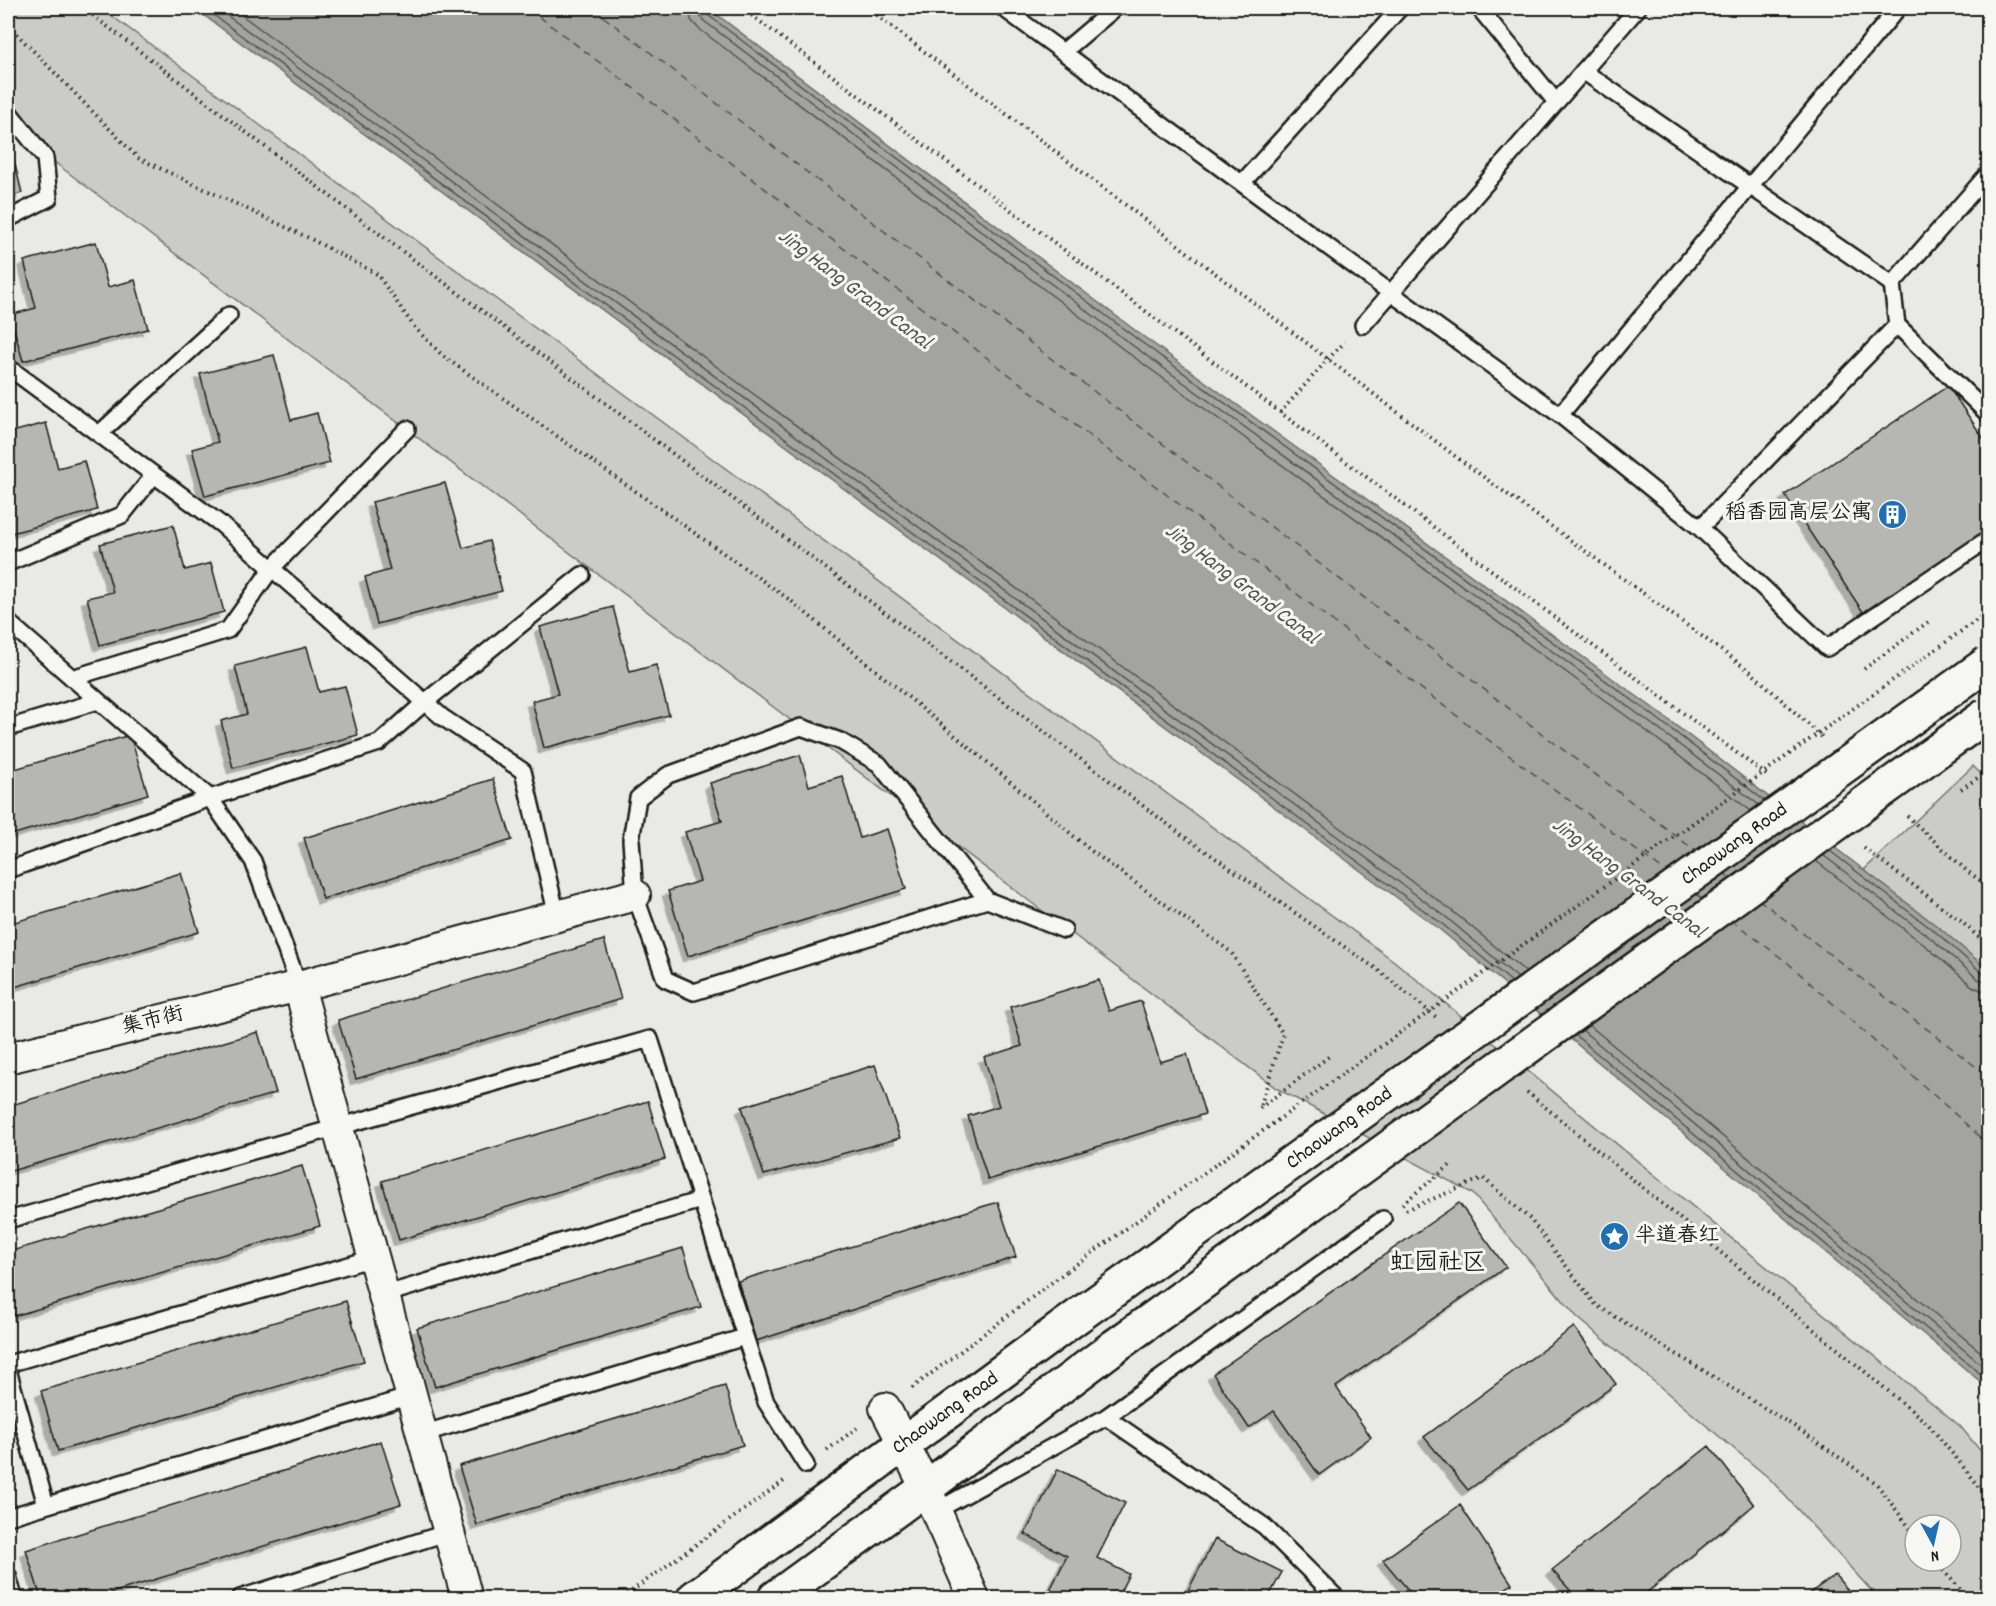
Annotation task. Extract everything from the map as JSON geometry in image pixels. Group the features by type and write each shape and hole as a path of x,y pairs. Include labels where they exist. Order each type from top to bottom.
{"main road":[{"name":"Chaowang Road","path":"694,1599 1082,1313 1989,663"},
{"name":"Chaowang Road","path":"775,1599 931,1499 1115,1346 1989,714"}],"street":[{"name":"集市街","path":"8,1058 299,986 635,895"},
{"path":"299,986 467,1599"},
{"path":"885,1408 931,1499 974,1599"}],"lane":[{"path":"1004,8 1560,415 1700,528 1827,648 1989,539"},
{"path":"1063,52 1115,8"},
{"path":"1479,8 1556,102"},
{"path":"1363,325 1638,8"},
{"path":"1560,415 1898,8"},
{"path":"1242,183 1396,9"},
{"path":"1583,71 1892,284"},
{"path":"8,111 45,158 49,198 8,219"},
{"path":"1989,174 1892,284 1897,325 1989,414"},
{"path":"99,434 229,315"},
{"path":"1700,528 1897,325"},
{"path":"8,367 222,525 442,717 523,771 557,916"},
{"path":"72,678 228,630 272,568 407,429"},
{"path":"8,563 122,515 154,475"},
{"path":"8,870 210,798 379,743 425,702 582,575"},
{"path":"8,622 210,798 253,861 299,986"},
{"path":"8,729 98,701"},
{"path":"987,900 694,992 665,979 635,895 631,840 638,798 668,775 801,727 840,741 879,764 987,900 1064,930"},
{"path":"8,1220 650,1039 766,1402 806,1465"},
{"path":"383,1295 701,1200"},
{"path":"931,1499 1106,1417 1383,1219"},
{"path":"8,1364 373,1258"},
{"path":"422,1434 745,1337"},
{"path":"8,1370 46,1505"},
{"path":"8,1517 411,1396"},
{"path":"1106,1417 1264,1526 1337,1599"},
{"path":"240,1599 449,1532"},
{"path":"8,1576 14,1599"}],"path":[{"path":"83,8 398,248 1153,814 1378,970 1443,1023"},
{"path":"742,8 1776,783"},
{"path":"867,8 1455,456 1751,672 1829,744"},
{"path":"8,26 138,158 311,239 377,274 415,328 444,356 790,600 1090,850 1231,952 1283,1034 1260,1108 1331,1055"},
{"path":"1280,413 1328,359"},
{"path":"622,1599 885,1408 1067,1271 1989,612"},
{"path":"1863,669 1928,622"},
{"path":"1961,789 1989,771"},
{"path":"1907,816 1967,872 1989,886"},
{"path":"1860,845 1962,922 1989,946"},
{"path":"1527,1092 1928,1424 1989,1497"},
{"path":"1383,1219 1453,1163"},
{"path":"1383,1219 1483,1178 1530,1219 1596,1305 1794,1426 1876,1483 1903,1519"},
{"path":"1945,1573 1968,1599"}],"shaded area":[{"path":"8,8 101,8 1394,961 1960,1426 1988,1460 1988,1598 1878,1598 1770,1479 1577,1317 1472,1193 1276,1088 8,127"},
{"path":"1973,766 1988,781 1988,970 1942,930 1864,870"}],"water":[{"name":"Jing Hang Grand Canal","path":"194,8 708,8 1140,334 1653,708 1942,930 1988,970 1988,1388 1438,928"}],"building":[{"path":"8,136 22,193 8,197"},
{"path":"96,242 108,287 135,280 148,329 23,361 10,315 36,308 24,261"},
{"path":"274,355 291,420 317,413 330,463 205,496 192,449 218,442 200,374"},
{"name":"稻香园高层公寓","path":"1948,386 1988,445 1988,534 1865,615 1785,495"},
{"path":"46,423 58,468 84,461 97,510 8,534 8,433"},
{"path":"445,483 463,548 489,541 502,591 377,624 365,577 390,570 372,502"},
{"path":"173,525 185,570 211,563 224,612 100,645 87,598 113,592 100,544"},
{"path":"613,607 630,672 656,665 669,715 544,748 532,701 558,694 540,627"},
{"path":"307,647 319,692 345,686 358,735 233,768 221,721 247,714 235,666"},
{"path":"130,735 148,794 8,836 8,771"},
{"path":"800,755 809,786 842,776 860,838 887,829 906,889 688,956 668,891 700,881 685,832 722,821 710,783"},
{"path":"493,779 512,840 323,899 304,838"},
{"path":"181,873 199,932 8,989 8,924"},
{"path":"604,940 621,999 356,1079 338,1020"},
{"path":"1099,980 1109,1011 1141,1001 1160,1062 1187,1054 1205,1114 988,1180 968,1116 999,1106 984,1057 1022,1046 1010,1007"},
{"path":"258,1032 276,1093 8,1172 8,1106"},
{"path":"875,1065 900,1138 764,1175 742,1107"},
{"path":"648,1101 665,1159 399,1240 382,1181"},
{"path":"302,1166 320,1226 14,1316 8,1294 8,1252"},
{"path":"998,1202 1016,1257 756,1341 738,1281"},
{"path":"1459,1203 1506,1267 1336,1387 1371,1437 1319,1475 1274,1411 1249,1428 1213,1374"},
{"path":"683,1248 701,1307 435,1387 417,1328"},
{"path":"346,1301 364,1361 58,1451 41,1391"},
{"path":"1574,1327 1616,1384 1468,1490 1424,1437"},
{"path":"725,1386 743,1445 477,1525 459,1466"},
{"path":"381,1441 401,1504 95,1598 41,1598 26,1550"},
{"path":"1709,1446 1754,1505 1640,1598 1577,1598 1552,1570"},
{"path":"1058,1469 1125,1503 1097,1558 1129,1574 1117,1598 1046,1598 1067,1556 1025,1534"},
{"path":"1460,1505 1512,1584 1492,1598 1415,1598 1383,1560"},
{"path":"1215,1539 1282,1572 1268,1598 1184,1598"},
{"path":"1835,1575 1854,1598 1803,1598"}],"ferry route":[{"path":"528,8 1507,754 1667,873"},
{"path":"592,8 1697,852"},
{"path":"1722,872 1733,880"},
{"path":"1695,893 1703,900"},
{"path":"1758,899 1988,1076"},
{"path":"1731,920 1788,963 1988,1144"}],"place":[{"name":"稻香园高层公寓","path":"1893,514"},
{"name":"半道春红","path":"1614,1237"}],"district":[{"name":"虹园社区","path":"1438,1264"}]}
